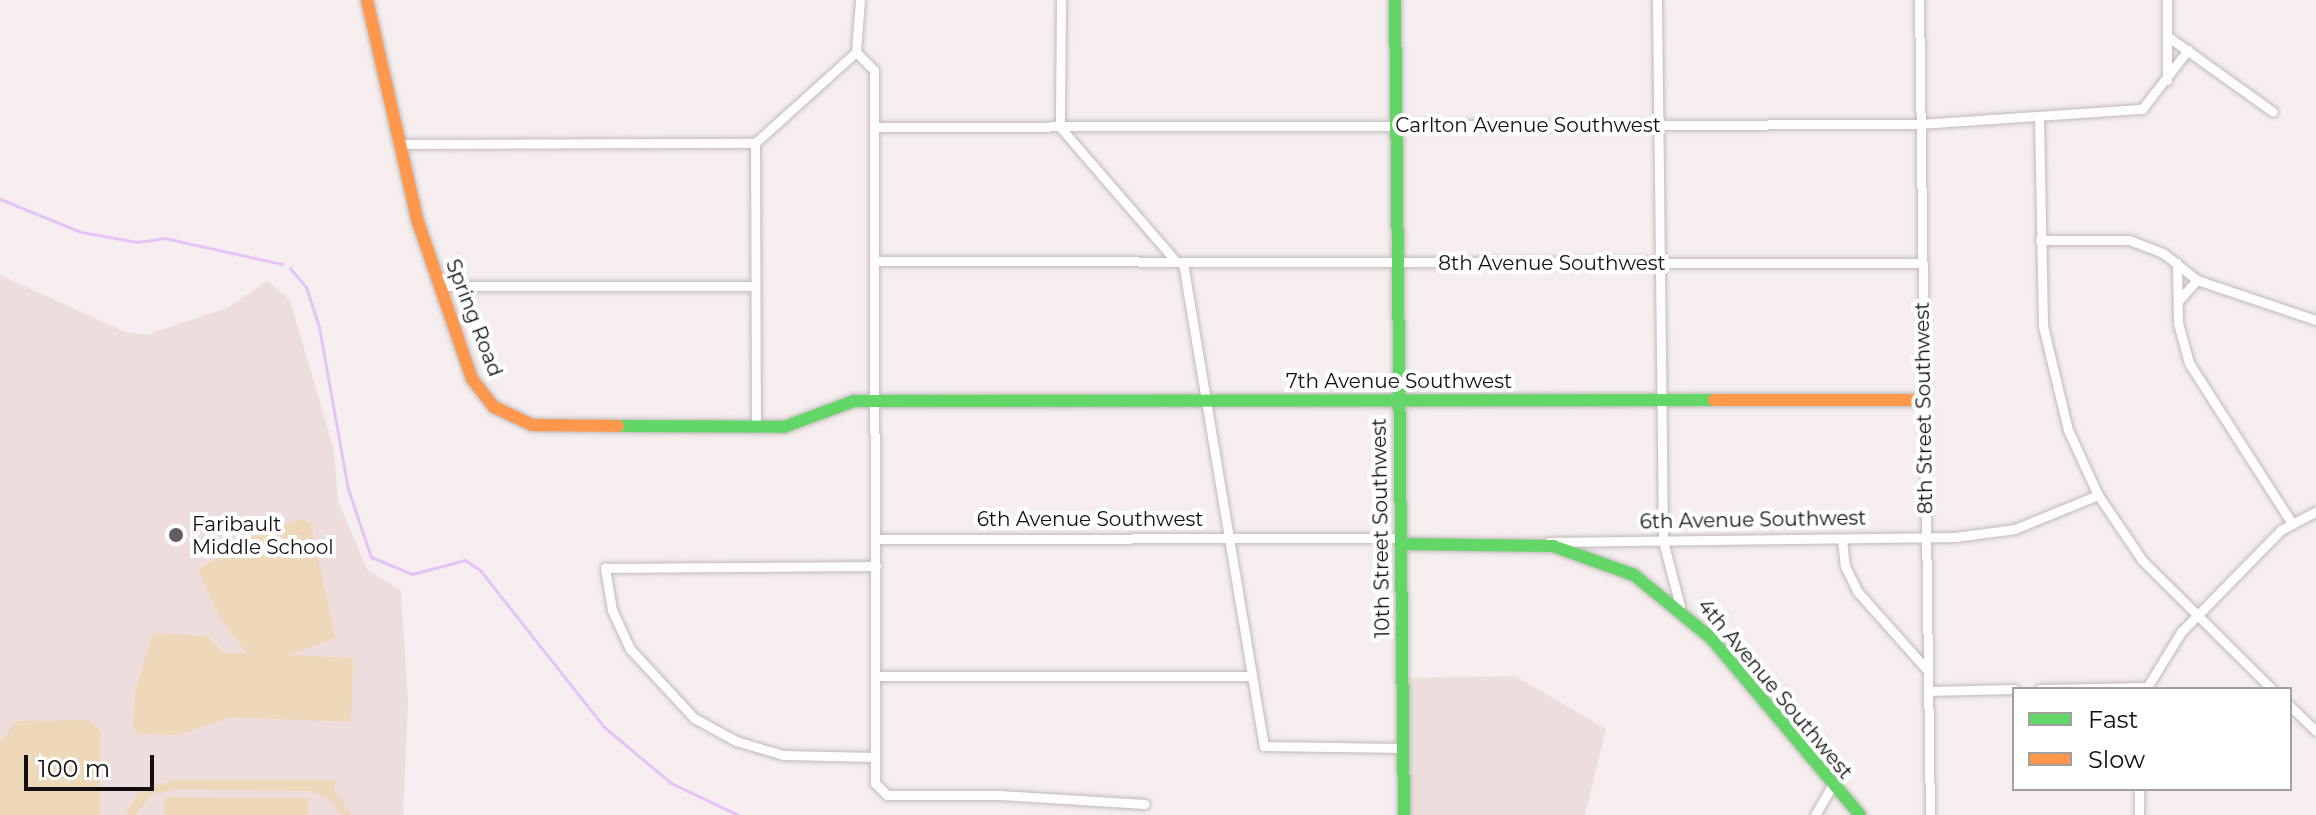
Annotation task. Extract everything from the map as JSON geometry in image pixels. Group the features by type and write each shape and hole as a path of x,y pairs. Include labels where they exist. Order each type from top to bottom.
{"street":[{"name":"Spring Road","path":"367,0 399,144 439,286 472,379 506,416 552,428 784,427 843,403 874,401"},
{"path":"399,144 755,143 856,52 860,0"},
{"path":"1061,0 1060,127 1179,261 1206,401 1264,746 1403,748"},
{"name":"10th Street Southwest","path":"1395,0 1404,815"},
{"path":"1657,0 1663,541 1667,575 1681,609"},
{"name":"8th Street Southwest","path":"1919,0 1930,815"},
{"path":"2167,0 2167,80"},
{"path":"2167,36 2273,112"},
{"name":"Carlton Avenue Southwest","path":"874,127 1920,124 2142,109 2188,50"},
{"path":"856,52 874,70 875,783 887,795 1000,795 1145,804"},
{"path":"2039,116 2040,240 2048,361 2068,430 2098,495 2142,560 2270,687"},
{"path":"755,143 756,427"},
{"path":"2040,240 2129,240 2177,263 2197,280 2316,320"},
{"name":"8th Avenue Southwest","path":"875,261 1922,263"},
{"path":"2177,263 2181,344 2189,363 2291,522"},
{"path":"2178,302 2197,280"},
{"path":"439,286 755,286"},
{"name":"7th Avenue Southwest","path":"874,401 1924,400"},
{"name":"6th Avenue Southwest","path":"876,539 1525,543 1925,537 2015,529 2098,495"},
{"path":"2147,687 2167,649 2196,616 2291,522 2316,511"},
{"path":"1842,539 1845,566 1857,591 1928,671"},
{"name":"4th Avenue Southwest","path":"1525,543 1609,563 1681,609 1860,815"},
{"path":"875,757 783,755 736,741 694,718 630,649 612,610 605,568 876,566"},
{"path":"875,676 1252,676"},
{"path":"1928,691 2012,689"},
{"path":"2292,708 2316,731"},
{"path":"1815,815 1832,786"},
{"path":"2139,791 2139,815"}],"shaded area":[{"name":"Faribault Middle School","path":"0,275 125,332 146,335 227,308 267,281 290,300 334,450 338,501 367,569 401,591 408,702 403,815 0,815"},
{"path":"303,519 311,524 335,638 289,655 353,658 351,722 231,717 178,735 140,734 133,728 135,691 153,633 208,636 224,653 247,653 220,618 198,570 258,532"},
{"path":"1515,676 1606,729 1585,815 1399,815 1398,678"},
{"path":"89,720 100,731 100,815 0,815 0,742 16,721"},
{"path":"176,780 336,780 334,790 352,815 341,815 331,800 312,791 177,789 153,794 135,815 125,815 140,790"},
{"path":"165,797 308,798 308,815 164,815"}],"waterway":[{"path":"0,199 81,232 137,242 164,238 282,264"},
{"path":"290,268 306,287 319,327 348,489 371,557 412,574 465,560 480,570 603,726 671,783 738,815"}],"traffic: fast":[{"path":"1395,0 1404,815"},
{"path":"618,426 784,427 854,401 1714,400"},
{"path":"1401,544 1553,546 1634,575 1711,638 1860,815"}],"traffic: slow":[{"path":"367,0 418,222 472,379 494,407 532,425 618,426"},
{"path":"1714,400 1924,400"}],"place":[{"name":"Faribault Middle School","path":"176,535"}]}
